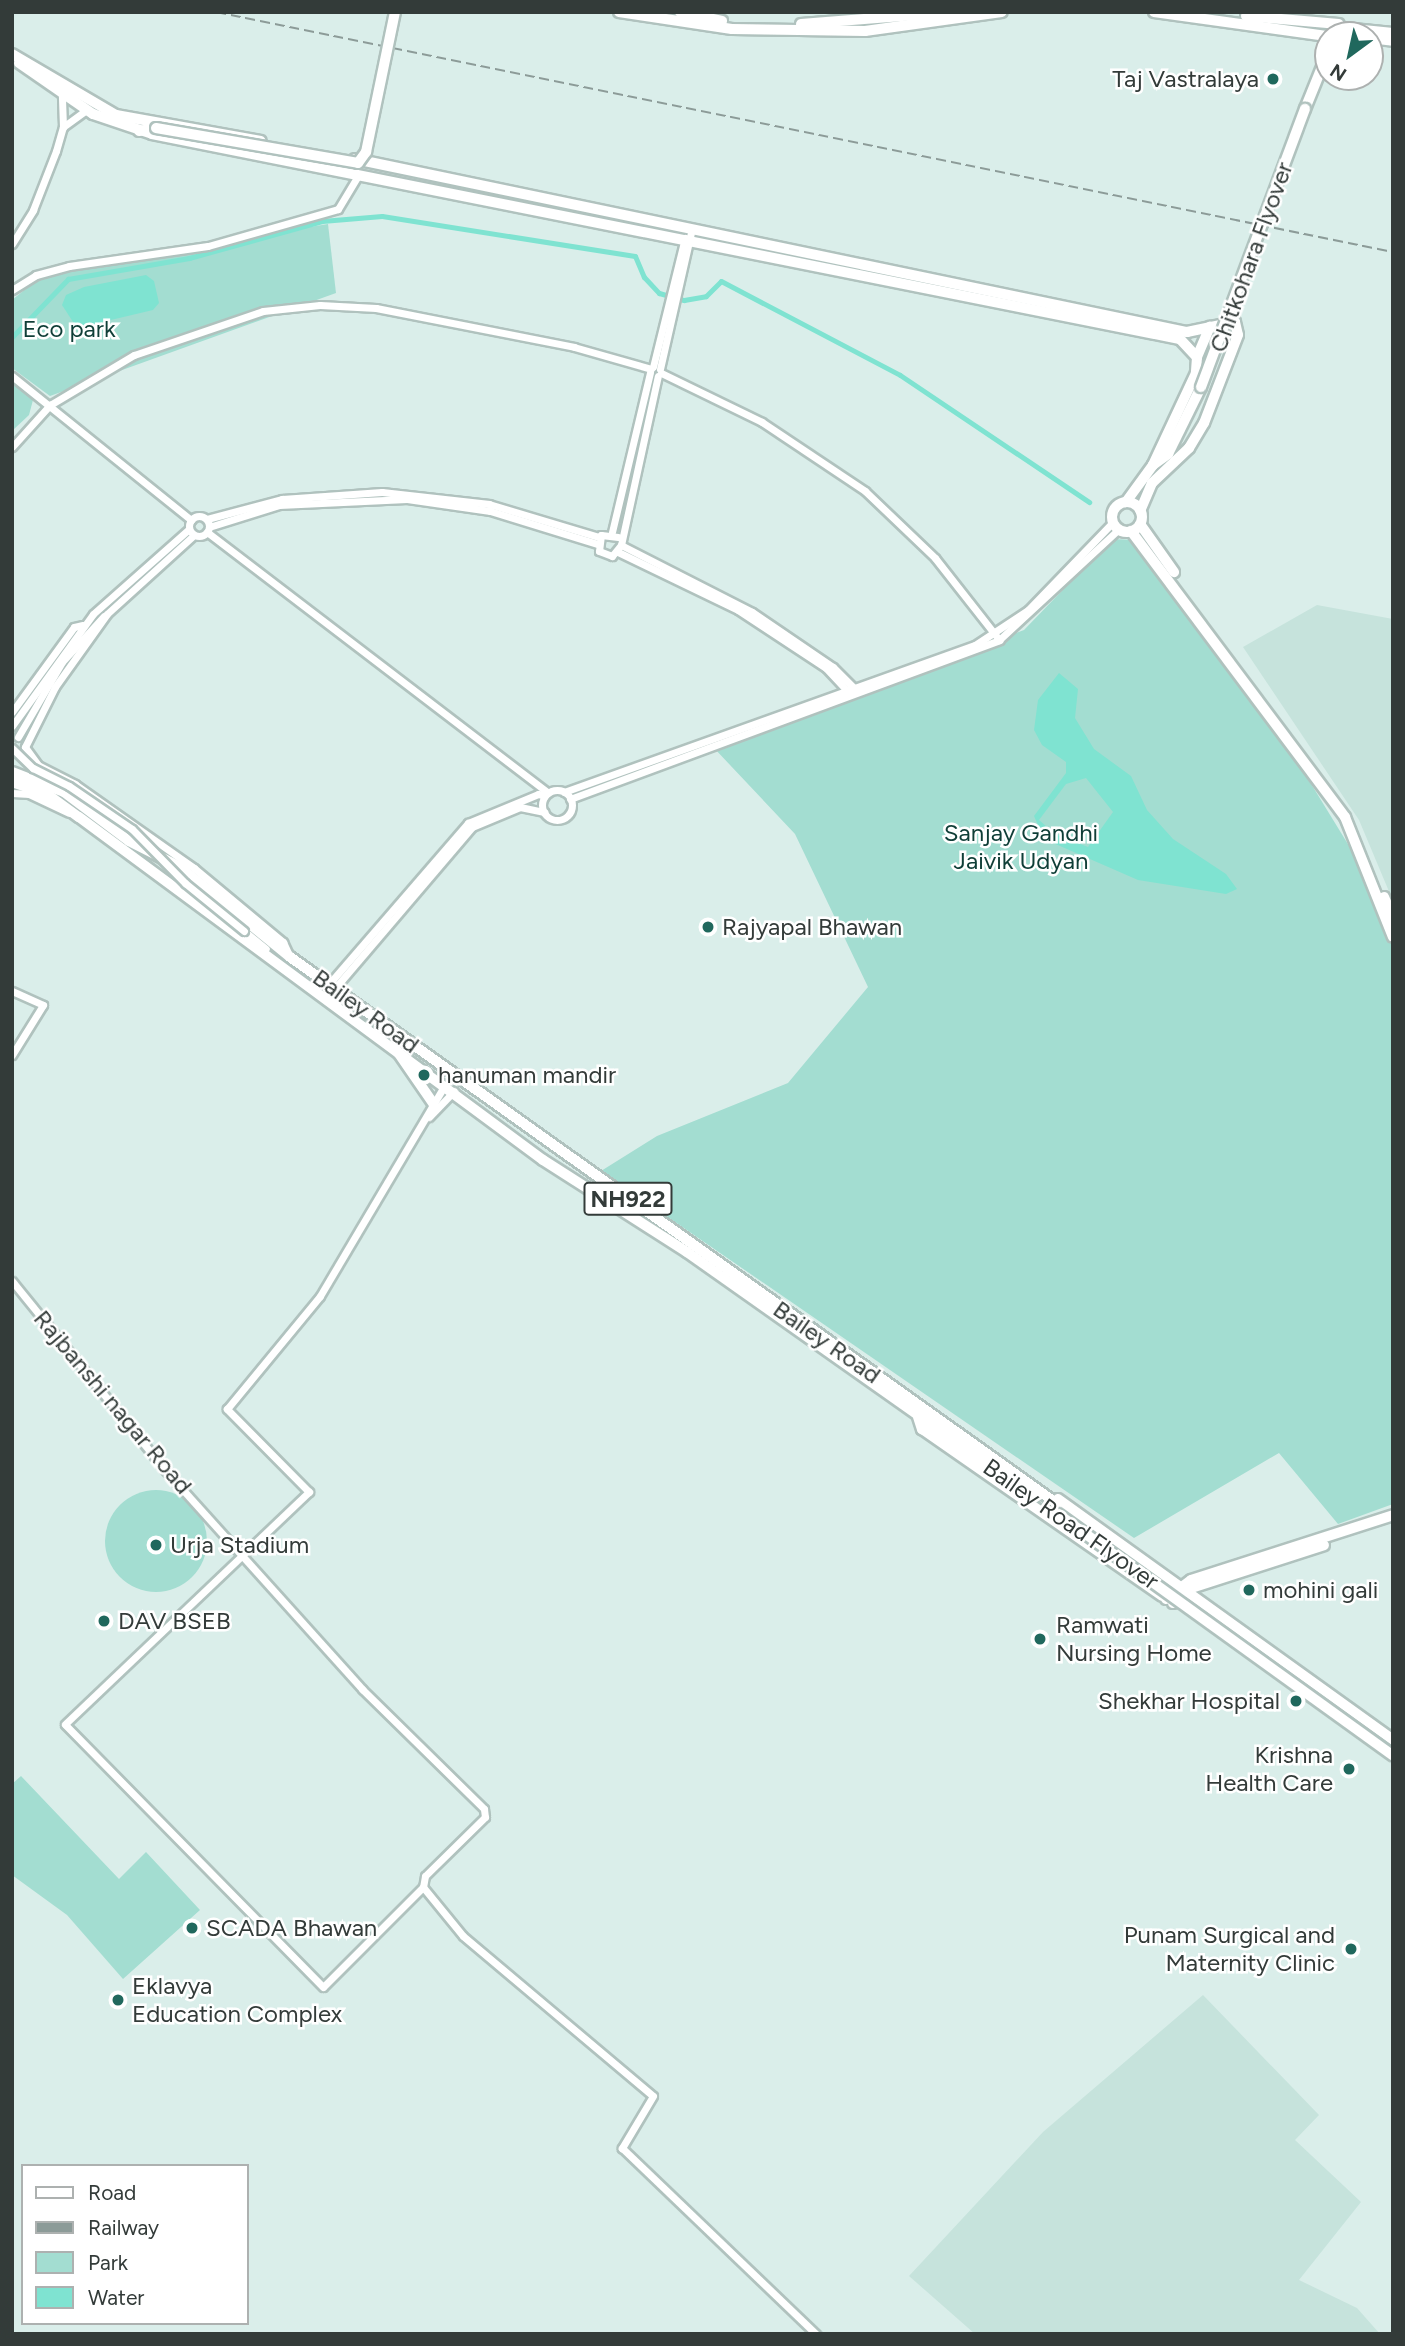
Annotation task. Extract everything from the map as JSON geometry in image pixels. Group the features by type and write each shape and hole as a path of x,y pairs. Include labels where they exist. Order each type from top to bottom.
{"highway":[{"path":"146,126 358,163 366,152 395,12"},
{"path":"619,12 663,14 732,29 865,31 1002,12"},
{"path":"680,12 772,24 866,23 953,12"},
{"path":"1154,12 1314,33"},
{"path":"1208,12 1314,24"},
{"name":"Bailey Road","path":"12,772 64,792 129,841 180,867 290,957 920,1413"},
{"name":"Bailey Road","path":"12,782 40,790 76,815 273,962 450,1087 543,1160 629,1214 920,1413"},
{"path":"395,1047 433,1102"},
{"path":"485,1113 543,1149 500,1108"},
{"path":"592,1173 563,1159 559,1162 629,1214"},
{"name":"Bailey Road Flyover","path":"920,1413 1393,1748"},
{"name":"Bailey Road Flyover","path":"1060,1511 1393,1756"}],"main road":[{"path":"12,54 36,64 96,107 146,126 350,158 688,235 1159,333 1180,339 1197,357"},
{"path":"12,60 86,110 357,177 395,179 1187,332 1230,320 1240,329 1198,435 1166,461 1142,499 1140,524 1344,804 1393,918"},
{"name":"Chitkohara Flyover","path":"1166,461 1219,348 1314,91"},
{"path":"1210,327 1197,357 1181,409 1153,465 1126,502 1115,508 1116,526 1131,531 1331,794 1345,817 1393,937"},
{"path":"1153,465 1166,461"},
{"path":"1126,502 1140,511"},
{"path":"1131,531 1140,524"},
{"path":"920,1413 1153,1567 1393,1740"},
{"path":"920,1413 922,1429 1142,1581 1393,1761"},
{"path":"1170,1601 1182,1588 1393,1515"},
{"path":"1182,1588 1393,1521"},
{"path":"1142,1581 1153,1567"},
{"path":"1203,1624 1214,1611"},
{"path":"1261,1665 1271,1652"},
{"path":"1292,1687 1301,1674"}],"street":[{"path":"12,244 33,210 63,127 62,93"},
{"path":"63,127 86,110"},
{"path":"12,290 36,275 69,266 208,246 338,209 357,177 350,158"},
{"path":"598,541 604,555 617,541 688,235"},
{"path":"12,447 50,405 134,355 185,334 263,311 320,304 376,308 496,330 655,371 762,422 865,491 915,536 984,618 997,638"},
{"path":"12,376 50,405 191,528"},
{"path":"12,726 71,639 109,596 191,528 208,526 279,505 407,499 490,511 598,541 617,541 738,610 826,668 853,692"},
{"path":"18,737 62,662 191,528 208,526 546,794"},
{"path":"332,986 468,823 546,794 567,795 997,638 1116,526"},
{"path":"109,596 117,604"},
{"path":"107,614 36,720 26,740 27,754 194,868 283,942 290,957"},
{"path":"984,618 1006,632"},
{"path":"984,618 987,642"},
{"path":"12,712 74,627 84,625"},
{"path":"12,748 27,764 132,829 185,883 244,931 273,962"},
{"path":"12,793 29,794 76,815"},
{"path":"544,813 546,794"},
{"path":"332,986 472,827 520,807 544,813 553,820 565,819 572,809 567,795"},
{"path":"12,991 43,1005 12,1055"},
{"path":"429,1117 433,1102 450,1087"},
{"path":"450,1087 320,1296 227,1409 309,1492 65,1724 323,1987 423,1887 463,1936 653,2096 622,2148 816,2334"},
{"name":"Rajbanshi nagar Road","path":"12,1281 119,1418 243,1552 348,1674 484,1809 485,1817 425,1876 423,1887"}],"shaded area":[{"path":"1317,605 1393,619 1393,901 1359,820 1243,647"},
{"path":"1203,1995 1319,2115 1295,2140 1361,2202 1299,2280 1357,2308 1380,2334 975,2334 909,2276 1043,2132"}],"green space":[{"name":"Eco park","path":"328,224 336,293 50,396 12,368 12,300 38,279 100,262"},
{"path":"12,383 33,400 29,415 12,431"},
{"name":"Sanjay Gandhi Jaivik Udyan","path":"1112,539 1136,540 1305,774 1354,854 1393,943 1393,1504 1338,1524 1279,1453 1134,1538 601,1171 657,1136 788,1083 868,987 795,834 714,748 1024,630"},
{"name":"Urja Stadium","path":"156,1490 176,1493 199,1512 204,1521 207,1541 204,1561 185,1584 176,1589 156,1592 136,1589 113,1570 108,1561 105,1541 108,1521 127,1498 136,1493"},
{"path":"21,1776 119,1879 146,1852 200,1910 123,1979 67,1915 12,1875 12,1784"}],"water":[{"path":"146,275 154,281 159,303 153,310 77,328 62,305 66,295 84,287"},
{"path":"1059,673 1078,689 1075,718 1094,749 1131,776 1147,810 1173,839 1226,874 1237,889 1226,894 1138,880 1044,839 1034,816 1066,773 1066,762 1042,745 1034,730 1038,700","holes":["1086,778 1113,812 1088,847 1055,834 1039,820 1066,784"]}],"waterway":[{"path":"12,337 68,279 189,258 322,221 382,216 635,256 644,277 659,293 684,300 706,296 721,281 900,375 1089,502"}],"railway":[{"path":"216,12 1393,252"}],"place":[{"name":"Taj Vastralaya","path":"1273,79"},
{"name":"Rajyapal Bhawan","path":"708,927"},
{"name":"hanuman mandir","path":"424,1075"},
{"name":"Urja Stadium","path":"156,1545"},
{"name":"mohini gali","path":"1249,1590"},
{"name":"DAV BSEB","path":"104,1621"},
{"name":"Ramwati Nursing Home","path":"1040,1639"},
{"name":"Shekhar Hospital","path":"1296,1701"},
{"name":"Krishna Health Care","path":"1349,1769"},
{"name":"SCADA Bhawan","path":"192,1928"},
{"name":"Punam Surgical and Maternity Clinic","path":"1351,1949"},
{"name":"Eklavya Education Complex","path":"118,2000"}]}
